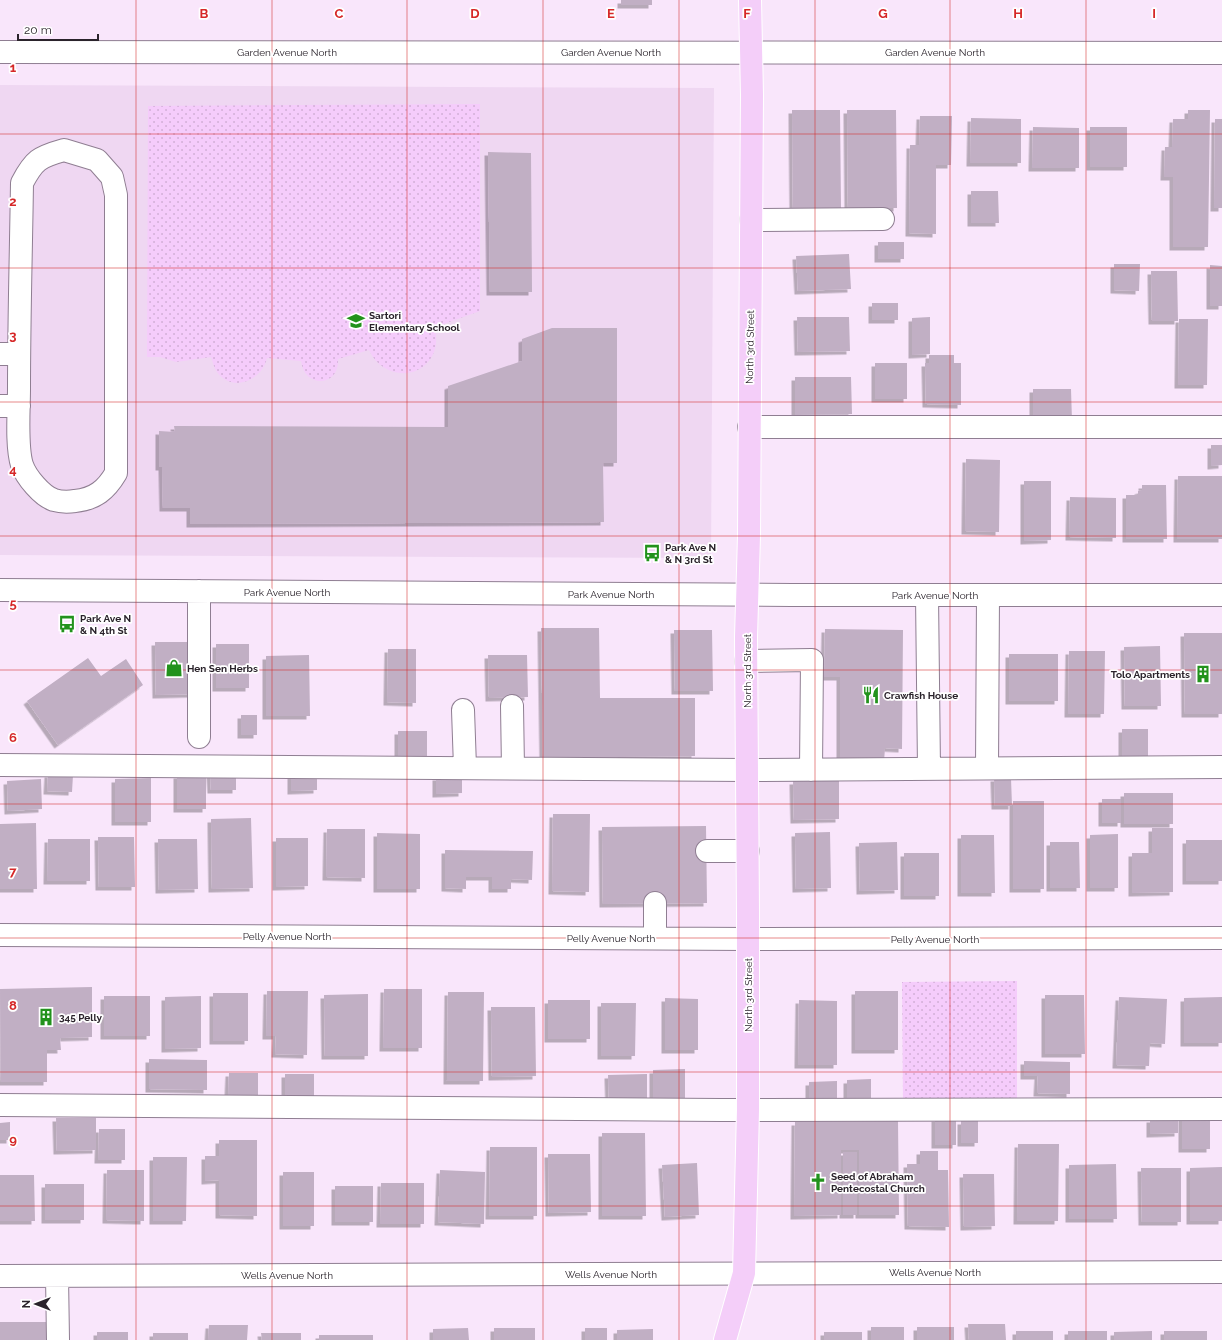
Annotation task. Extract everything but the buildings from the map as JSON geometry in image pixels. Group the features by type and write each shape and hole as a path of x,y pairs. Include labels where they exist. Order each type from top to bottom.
{"main road":[{"name":"North 3rd Street","path":"725,1340 744,1273 748,1110 746,661 748,594 752,95 750,0"}],"street":[{"name":"Garden Avenue North","path":"0,52 1222,53"},
{"path":"64,150 97,160 112,177 116,195 116,474 109,485 96,496 82,501 67,502 53,500 44,494 32,482 22,466 20,447 10,406 10,354 22,183 31,166 45,156 64,150"},
{"path":"751,220 883,219"},
{"path":"749,427 1222,427"},
{"name":"Park Avenue North","path":"0,590 927,595 1222,595"},
{"path":"199,591 199,737"},
{"path":"927,595 929,769"},
{"path":"987,768 988,595"},
{"path":"746,661 812,660 811,770"},
{"path":"512,706 513,768"},
{"path":"463,710 465,767"},
{"path":"0,764 747,770 1222,767"},
{"path":"707,851 748,851"},
{"path":"655,903 655,938"},
{"name":"Pelly Avenue North","path":"0,935 748,939 1222,938"},
{"path":"0,1105 748,1110 1222,1109"},
{"name":"Wells Avenue North","path":"0,1276 1222,1272"},
{"path":"57,1276 58,1340"}],"shaded area":[{"name":"Sartori Elementary School","path":"0,85 714,88 711,558 0,555"},
{"path":"480,104 480,311 435,327 435,349 430,360 422,367 413,372 393,372 383,367 375,360 369,350 338,359 337,368 334,375 322,381 309,377 304,370 301,361 267,358 259,373 246,382 238,383 230,382 223,378 214,367 211,357 176,362 160,357 147,357 148,106"},
{"path":"1017,981 1017,1100 903,1101 902,982"}],"place":[{"name":"Sartori Elementary School","path":"356,321"},
{"name":"Park Ave N & N 3rd St","path":"652,553"},
{"name":"Park Ave N & N 4th St","path":"67,624"},
{"name":"Hen Sen Herbs","path":"174,668"},
{"name":"Tolo Apartments","path":"1203,674"},
{"name":"Crawfish House","path":"871,695"},
{"name":"345 Pelly","path":"46,1017"},
{"name":"Seed of Abraham Pentecostal Church","path":"818,1182"}]}
